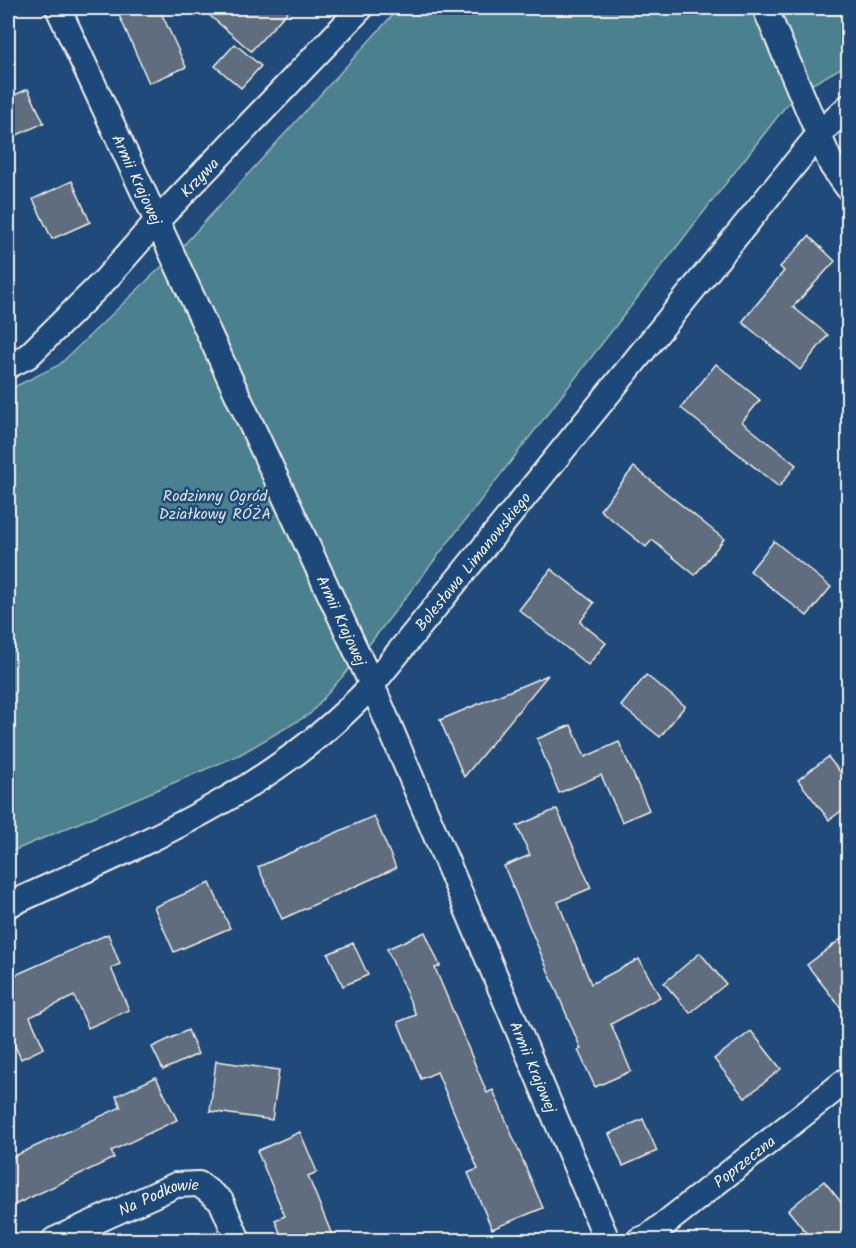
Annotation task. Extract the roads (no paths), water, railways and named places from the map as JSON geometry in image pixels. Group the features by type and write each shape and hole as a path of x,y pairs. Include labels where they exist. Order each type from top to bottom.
{"street":[{"name":"Armii Krajowej","path":"58,8 372,685 607,1240"},
{"name":"Krzywa","path":"8,366 28,356 105,279 156,222 361,8"},
{"path":"765,8 832,166 849,188"},
{"name":"Bolesława Limanowskiego","path":"8,904 148,841 214,806 278,766 351,708 819,134 849,107"},
{"name":"Poprzeczna","path":"639,1240 648,1237 849,1079"},
{"name":"Na Podkowie","path":"54,1240 176,1185 199,1184 221,1201 238,1240"}],"park label":[{"name":"Rodzinny Ogród Działkowy RÓŻA","path":"215,504"}]}
